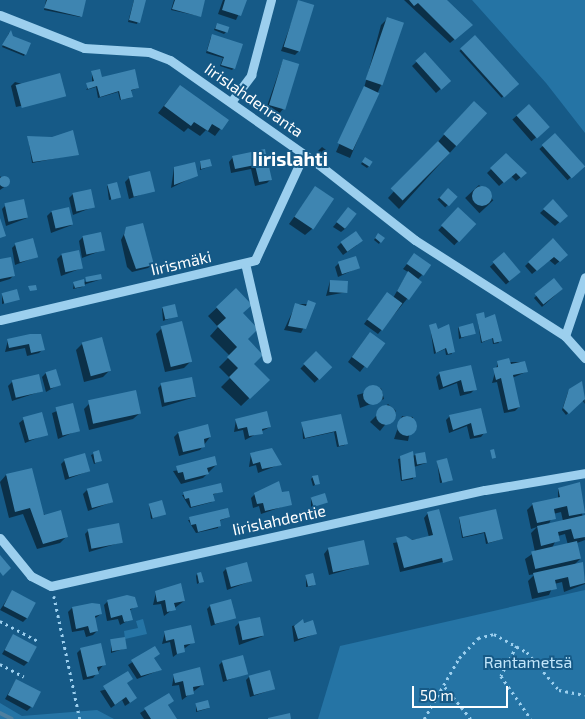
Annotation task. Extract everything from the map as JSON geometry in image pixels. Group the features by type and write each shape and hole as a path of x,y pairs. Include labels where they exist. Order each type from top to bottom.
{"street":[{"path":"231,102 251,75 271,0"},
{"name":"Iirislahdenranta","path":"0,15 84,48 158,55 231,102 304,154 415,240 565,336 585,358"},
{"path":"267,360 245,263 255,260 304,154"},
{"name":"Iirismäki","path":"0,320 245,263"},
{"path":"565,336 585,277"},
{"name":"Iirislahdentie","path":"51,586 485,490 585,473"},
{"path":"0,538 31,576 51,586"}],"path":[{"path":"51,586 80,719"},
{"path":"0,621 38,641"},
{"path":"424,719 445,687 459,658 478,638 494,634 517,646 559,690 585,695"},
{"path":"517,646 501,676 531,719"},
{"path":"0,664 24,677"},
{"path":"445,687 470,719"}],"green space":[{"path":"472,0 585,0 585,133 546,83"},
{"name":"Rantametsä","path":"585,590 585,719 318,719 340,646"},
{"path":"143,619 147,634 125,639 124,631 138,628 136,621"},
{"path":"0,703 22,716 97,710 114,719 0,719"}],"building":[{"path":"47,0 86,0 82,17 44,8"},
{"path":"134,0 146,0 140,23 129,20"},
{"path":"175,0 205,0 201,17 172,9"},
{"path":"225,0 247,0 241,16 222,10"},
{"path":"298,0 314,5 300,52 284,47"},
{"path":"409,0 447,0 473,25 455,40 418,3 414,6"},
{"path":"387,17 404,23 383,85 366,79"},
{"path":"217,23 229,27 228,33 215,29"},
{"path":"11,30 13,36 31,43 26,55 2,45"},
{"path":"212,34 243,44 235,69 221,65 224,57 207,51"},
{"path":"475,35 519,84 504,97 460,48"},
{"path":"425,52 451,81 441,90 415,61"},
{"path":"283,59 299,64 285,110 269,105"},
{"path":"100,69 102,77 135,69 139,88 131,90 133,97 121,100 119,91 100,97 97,86 88,89 86,83 94,81 91,71"},
{"path":"60,73 66,96 22,108 16,85"},
{"path":"180,85 229,120 222,130 212,124 208,131 194,122 191,126 164,106"},
{"path":"364,86 379,93 353,150 337,143"},
{"path":"474,101 487,113 456,146 443,134"},
{"path":"529,104 550,127 537,138 516,115"},
{"path":"73,130 79,155 33,162 27,136 52,137"},
{"path":"555,133 585,166 572,178 542,145"},
{"path":"438,141 450,153 403,200 391,188"},
{"path":"265,149 272,180 259,182 255,165 235,169 232,156"},
{"path":"506,153 527,173 521,178 516,173 504,183 490,168"},
{"path":"365,157 373,162 369,167 362,162"},
{"path":"210,159 212,166 201,169 200,161"},
{"path":"195,162 198,176 174,185 174,167"},
{"path":"150,171 155,191 134,197 129,176"},
{"path":"2,176 6,176 9,181 8,185 2,186 -1,183 -1,179"},
{"path":"117,182 121,197 111,200 107,185"},
{"path":"315,186 334,199 313,230 294,217"},
{"path":"482,186 489,189 492,196 489,203 482,206 475,203 472,196 475,189"},
{"path":"448,188 458,197 449,206 439,198"},
{"path":"91,189 95,208 76,212 72,193"},
{"path":"24,199 28,218 8,222 4,203"},
{"path":"553,199 568,216 560,223 543,209"},
{"path":"69,207 73,225 56,229 51,211"},
{"path":"348,207 357,214 345,229 336,222"},
{"path":"458,207 476,224 459,242 441,225"},
{"path":"0,218 6,236 0,238"},
{"path":"143,223 154,265 136,269 124,235 126,227"},
{"path":"356,231 363,241 347,252 340,242"},
{"path":"101,232 105,251 86,255 82,236"},
{"path":"378,233 385,238 381,243 375,238"},
{"path":"33,238 38,257 20,262 15,243"},
{"path":"553,238 568,255 560,262 554,257 537,271 528,262"},
{"path":"79,250 83,269 65,272 61,254"},
{"path":"504,252 521,272 509,282 493,262"},
{"path":"414,253 431,265 424,276 407,264"},
{"path":"356,256 360,268 342,274 338,262"},
{"path":"11,257 15,276 0,279 0,259"},
{"path":"408,271 422,282 409,300 397,291"},
{"path":"101,274 102,279 86,282 85,277"},
{"path":"554,278 563,289 543,305 535,294"},
{"path":"84,279 85,286 75,288 73,282"},
{"path":"330,280 348,281 347,293 329,292"},
{"path":"36,285 37,290 30,291 28,286"},
{"path":"236,288 252,305 243,313 258,329 248,339 263,355 254,364 270,380 250,399 229,377 238,368 227,357 237,347 217,326 226,318 216,307"},
{"path":"17,289 20,300 4,304 2,293"},
{"path":"387,292 402,303 382,331 367,320"},
{"path":"308,300 316,303 306,329 288,326 295,303 306,306"},
{"path":"175,304 178,317 165,320 162,307"},
{"path":"484,312 485,318 495,314 502,341 494,343 493,338 482,342 476,314"},
{"path":"182,321 192,362 171,367 161,326"},
{"path":"436,323 438,329 449,324 455,352 448,354 446,348 436,353 429,325"},
{"path":"473,323 476,334 461,338 459,327"},
{"path":"370,332 385,343 367,368 352,357"},
{"path":"30,334 41,334 45,350 31,353 29,344 9,348 7,339"},
{"path":"102,337 111,371 91,376 82,342"},
{"path":"316,351 332,367 320,380 303,364"},
{"path":"509,358 511,364 525,361 528,372 513,375 520,407 508,410 501,378 496,380 493,368 498,367 497,361"},
{"path":"471,365 477,390 464,392 461,380 443,387 439,372"},
{"path":"56,369 61,385 50,388 45,372"},
{"path":"39,374 43,392 16,398 12,380"},
{"path":"192,377 196,397 164,403 161,383"},
{"path":"582,381 585,399 569,414 563,408 569,389"},
{"path":"373,385 380,388 383,395 380,402 373,405 366,402 363,395 366,388"},
{"path":"136,390 141,413 93,424 88,400"},
{"path":"73,403 80,431 63,435 56,407"},
{"path":"386,405 393,408 396,415 393,422 386,425 379,422 376,415 379,408"},
{"path":"481,408 487,433 474,436 471,423 453,430 449,415"},
{"path":"267,411 271,427 262,429 263,434 249,436 247,427 238,429 235,419"},
{"path":"42,412 48,435 29,440 23,417"},
{"path":"341,414 348,444 339,446 336,431 305,438 301,422"},
{"path":"407,416 414,419 417,426 414,433 407,436 400,433 397,426 400,419"},
{"path":"208,424 211,437 204,439 205,447 183,452 178,432"},
{"path":"272,448 282,465 262,469 260,462 253,464 250,453"},
{"path":"494,449 496,458 492,459 490,450"},
{"path":"99,450 102,461 95,463 93,452"},
{"path":"413,451 416,477 402,480 400,456"},
{"path":"425,452 427,463 417,465 415,454"},
{"path":"85,453 90,471 69,477 64,459"},
{"path":"215,456 217,465 207,468 209,474 185,480 183,472 178,473 176,466"},
{"path":"447,458 453,480 442,483 436,461"},
{"path":"32,468 44,515 61,510 68,537 43,544 30,508 15,512 6,474"},
{"path":"318,475 320,484 315,485 312,476"},
{"path":"279,481 282,492 289,491 292,505 265,511 263,503 257,504 254,493"},
{"path":"580,482 585,513 569,516 567,506 554,509 556,519 537,523 532,503 560,497 558,488"},
{"path":"108,483 113,502 92,508 87,489"},
{"path":"221,483 223,492 213,494 215,501 191,507 189,498 185,499 183,492"},
{"path":"325,493 328,503 314,507 311,497"},
{"path":"162,500 166,514 153,518 149,504"},
{"path":"228,508 230,517 220,520 221,526 198,532 196,524 191,525 189,517"},
{"path":"439,509 453,560 443,563 442,558 404,568 396,538 406,536 412,540 433,535 427,512"},
{"path":"496,509 503,539 488,543 485,532 463,537 459,517"},
{"path":"585,515 585,537 574,539 571,529 558,532 560,541 541,546 537,526"},
{"path":"119,523 123,543 91,549 88,529"},
{"path":"364,540 369,564 333,572 328,548"},
{"path":"577,541 581,559 535,569 531,552"},
{"path":"0,555 11,568 3,576 0,572"},
{"path":"247,562 252,581 231,587 226,568"},
{"path":"583,562 585,583 570,587 568,577 555,580 557,589 538,593 533,573"},
{"path":"201,572 204,582 199,583 197,573"},
{"path":"313,573 316,585 308,587 305,575"},
{"path":"181,583 185,601 174,603 176,610 167,612 165,600 157,602 155,591"},
{"path":"12,590 36,603 27,619 4,606"},
{"path":"127,595 135,597 138,607 130,609 133,620 124,622 122,615 111,618 107,600"},
{"path":"231,599 236,618 215,624 210,605"},
{"path":"92,603 100,604 102,614 95,616 98,631 90,633 88,626 76,629 72,607"},
{"path":"260,617 264,636 242,640 238,622"},
{"path":"303,619 304,623 313,620 317,634 298,639 294,626"},
{"path":"191,625 195,643 184,645 185,652 177,654 174,639 166,641 164,631"},
{"path":"13,634 37,647 28,663 5,650"},
{"path":"125,637 127,649 112,651 110,639"},
{"path":"101,643 106,665 97,667 99,674 87,677 80,648"},
{"path":"155,646 160,654 154,658 162,670 141,676 131,660"},
{"path":"243,655 248,674 227,680 222,661"},
{"path":"200,667 204,685 193,687 194,694 186,696 183,681 175,683 173,674"},
{"path":"270,670 275,689 254,695 249,676"},
{"path":"128,671 133,679 127,683 137,698 130,703 126,697 115,705 103,686"},
{"path":"16,679 41,692 33,708 8,695"},
{"path":"169,693 174,701 168,705 177,719 151,719 144,708"},
{"path":"208,700 210,708 197,711 195,703"},
{"path":"290,713 291,719 268,719 268,718"}],"waterway":[{"path":"0,713 12,719"}],"district":[{"name":"Iirislahti","path":"290,159"}]}
